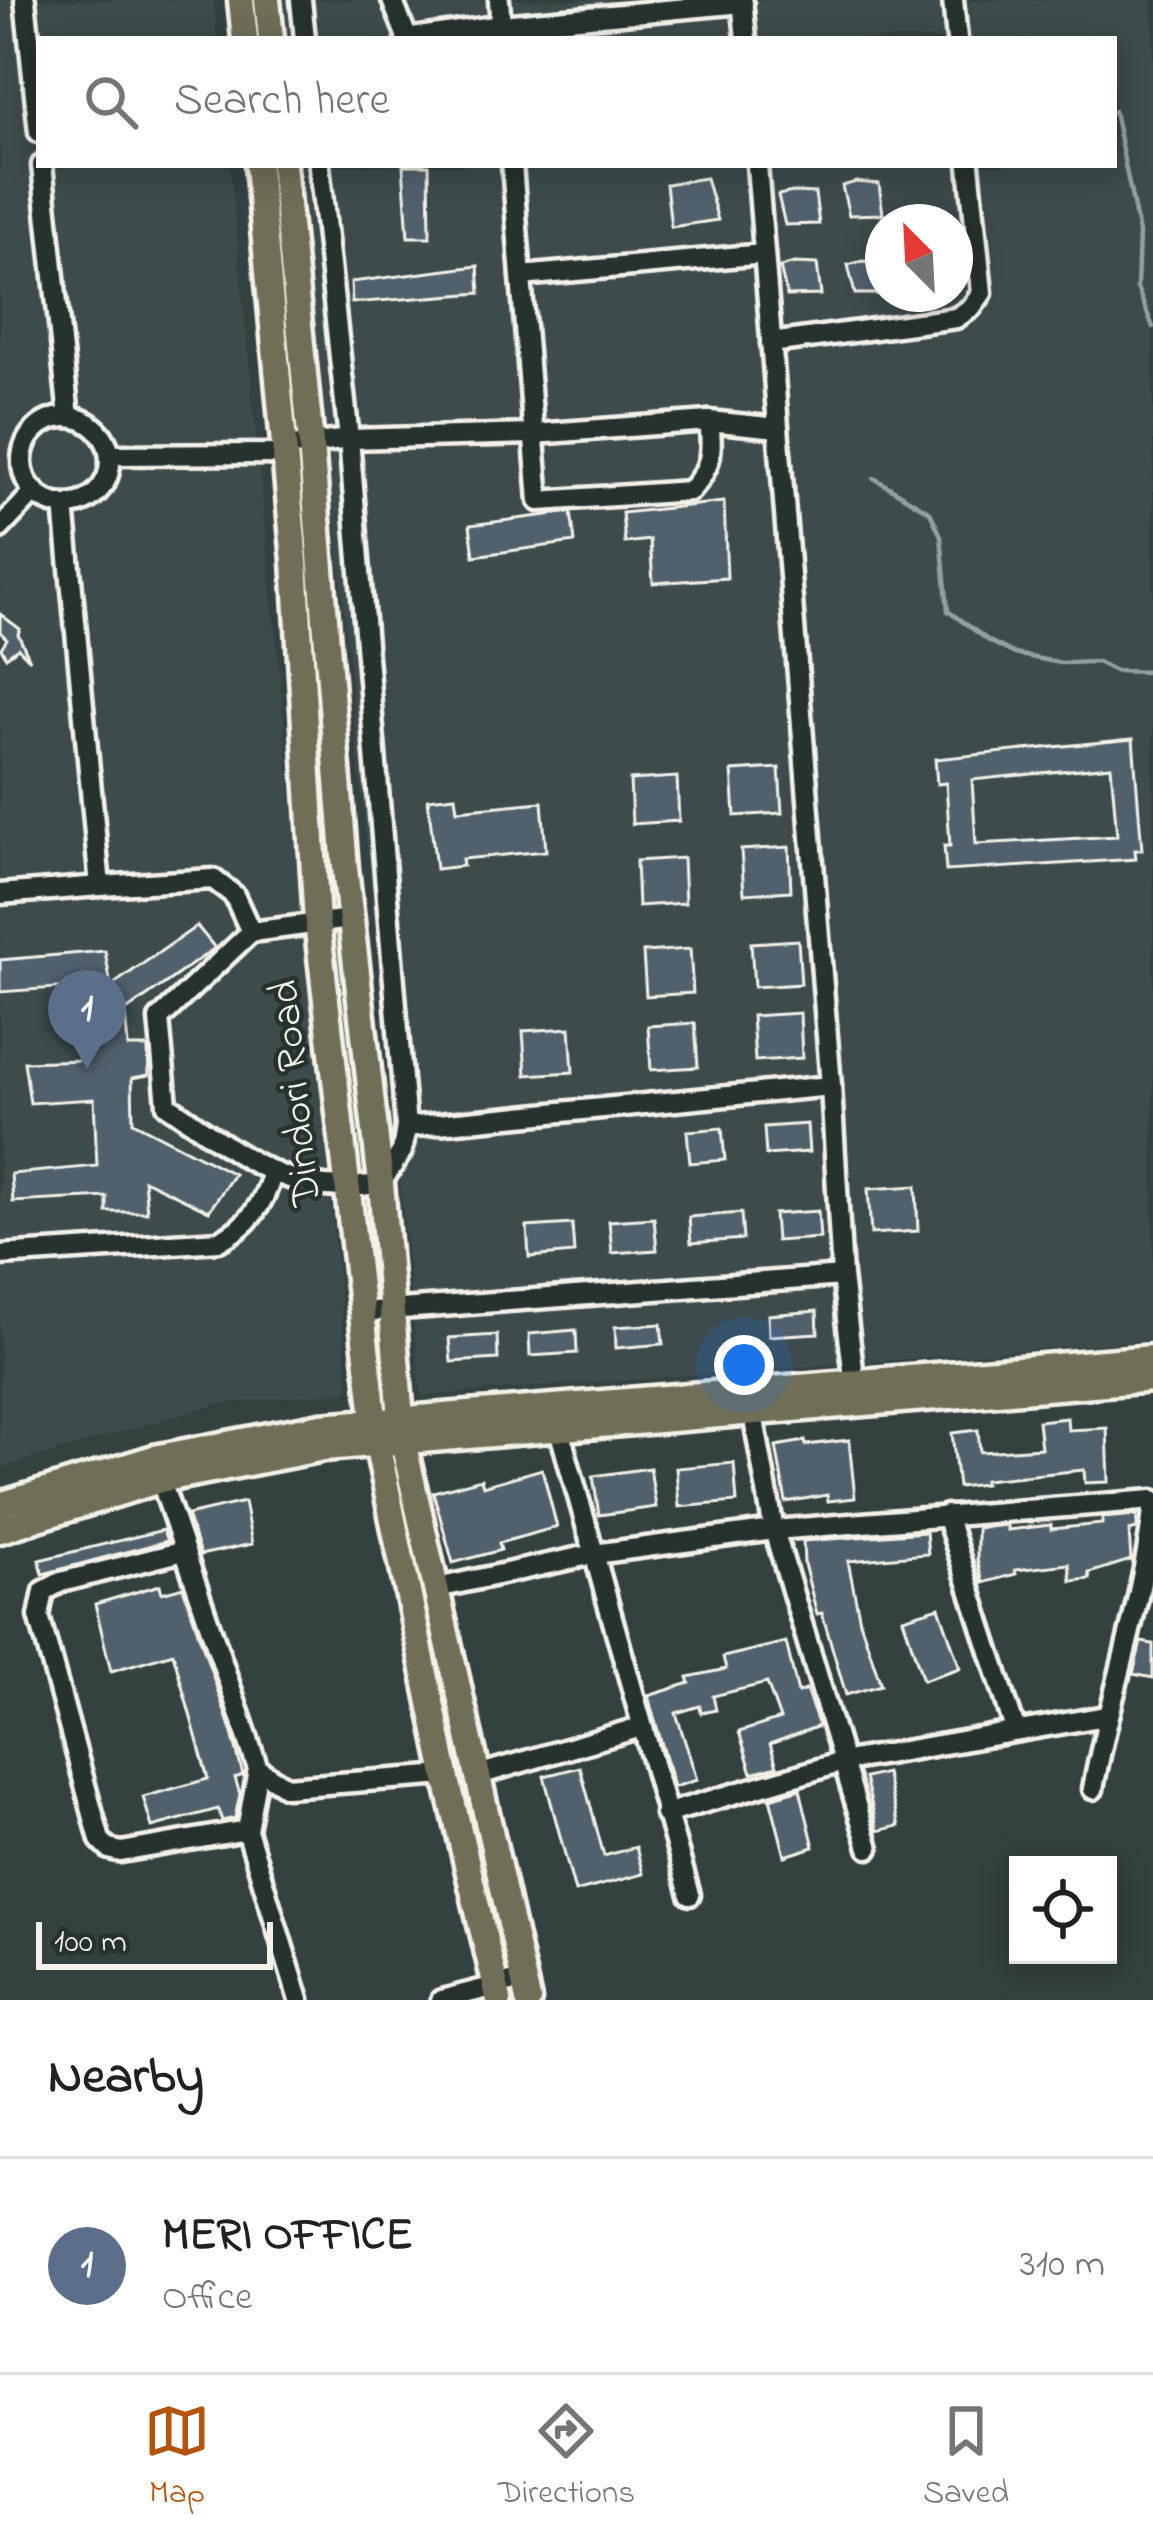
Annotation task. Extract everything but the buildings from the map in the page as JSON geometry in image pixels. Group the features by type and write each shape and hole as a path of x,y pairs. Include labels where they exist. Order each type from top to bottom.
{"main road":[{"path":"242,0 245,36"},
{"path":"267,0 271,36"},
{"name":"Dindori Road","path":"258,168 294,448 317,922 376,1432 446,1775 497,1992"},
{"path":"283,168 294,448 380,1183 402,1430 526,1989"},
{"path":"402,1430 559,1429 753,1414 856,1395 1153,1358"},
{"path":"0,1505 157,1469 324,1448 376,1432 856,1395 1153,1379"},
{"path":"0,1530 157,1469"}],"street":[{"path":"25,0 36,104"},
{"path":"301,0 305,36"},
{"path":"392,0 405,36"},
{"path":"499,0 502,32"},
{"path":"953,0 957,36"},
{"path":"438,36 742,2 746,36"},
{"path":"43,168 69,417"},
{"path":"319,168 349,439 406,1127 402,1151 380,1183 347,1190 272,1175 167,1105 159,1019 251,932 350,919"},
{"path":"512,168 539,501 691,491 706,474 713,453 709,421"},
{"path":"757,168 842,1276 856,1395"},
{"path":"771,344 956,318 971,308 982,293 969,168"},
{"path":"521,276 764,254"},
{"path":"69,417 97,429 110,455 106,481 96,493 64,505 45,500 35,491 26,479 22,459 31,434 43,424 69,417"},
{"path":"110,455 709,421 778,428"},
{"path":"0,458 22,459"},
{"path":"0,528 35,491"},
{"path":"64,505 100,886"},
{"path":"0,894 213,879 234,895 251,932"},
{"path":"406,1127 831,1086"},
{"path":"0,1255 218,1240 246,1224 264,1200 272,1175"},
{"path":"361,1312 842,1276"},
{"path":"753,1414 774,1531 846,1761 868,1848"},
{"path":"559,1429 691,1894"},
{"path":"157,1469 258,1769 247,1830 299,2000"},
{"path":"437,1588 594,1554 774,1531 1153,1500"},
{"path":"1093,1789 1106,1716 1150,1566 1153,1511"},
{"path":"946,1515 1015,1729"},
{"path":"184,1551 61,1582 44,1591 39,1616 100,1840 121,1852 247,1830"},
{"path":"665,1814 846,1761 1106,1716"},
{"path":"478,1774 641,1727"},
{"path":"258,1769 286,1787 446,1775"},
{"path":"441,2000 526,1989"}],"shaded area":[{"path":"0,0 214,0 217,36 36,36 36,168 230,168 349,1391 213,1405 0,1468"},
{"path":"284,0 1153,0 1153,1340 421,1396 300,168 1117,168 1117,36 287,36"}],"waterway":[{"path":"1117,126 1139,233 1137,288 1153,327"},
{"path":"874,478 930,512 941,536 948,611 989,641 1015,654 1060,663 1097,662 1115,671 1153,672"}],"place":[{"name":"MERI OFFICE","path":"87,1069"}]}
